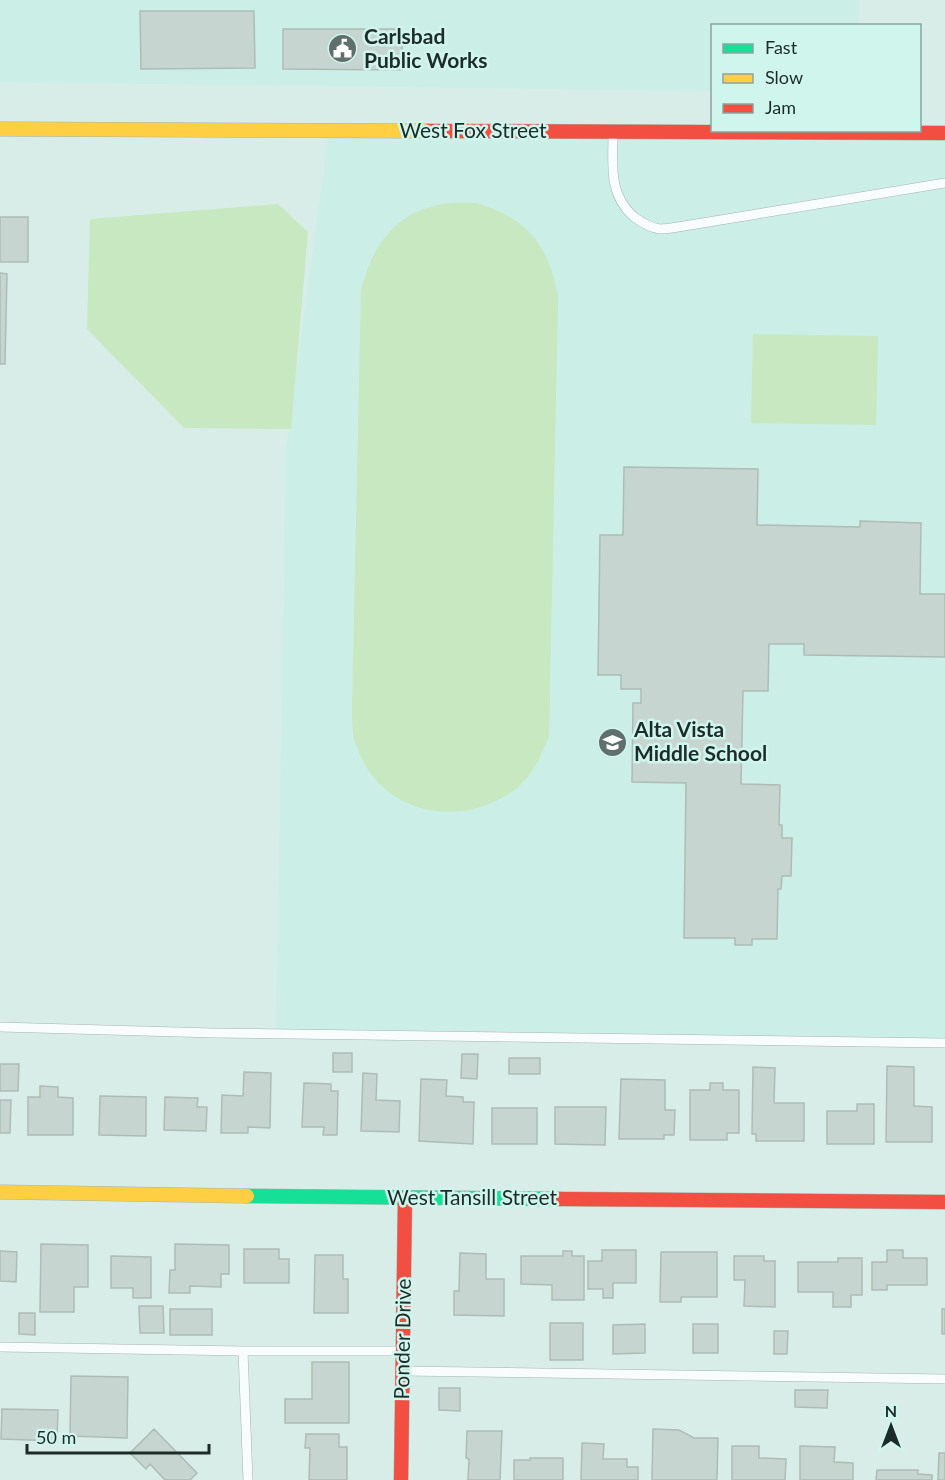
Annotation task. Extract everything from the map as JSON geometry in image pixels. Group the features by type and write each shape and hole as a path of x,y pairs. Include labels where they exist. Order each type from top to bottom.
{"street":[{"name":"West Fox Street","path":"0,129 711,132"},
{"name":"West Fox Street","path":"779,132 945,133"},
{"name":"West Tansill Street","path":"0,1192 945,1202"},
{"name":"Ponder Drive","path":"401,1480 405,1198"}],"lane":[{"path":"613,131 613,171 616,192 624,208 640,221 658,229 945,183"},
{"path":"0,1027 213,1033 945,1043"},
{"path":"0,1347 403,1351"},
{"path":"243,1351 248,1480"},
{"path":"402,1371 945,1379"}],"shaded area":[{"path":"0,0 859,0 859,24 711,24 711,91 0,82"},
{"name":"Alta Vista Middle School","path":"329,130 945,133 945,1043 276,1033 286,450"}],"green space":[{"path":"476,203 509,217 522,225 532,236 548,262 558,296 549,736 533,770 520,785 495,802 456,812 421,808 404,802 390,793 366,767 353,735 361,291 378,248 396,226 422,210 438,205"},
{"path":"278,204 308,232 291,429 184,428 87,329 90,219"},
{"path":"753,334 878,336 876,425 751,423"}],"building":[{"path":"140,11 254,11 255,68 141,69"},
{"name":"Carlsbad Public Works","path":"283,29 402,29 402,70 283,69"},
{"path":"0,217 28,217 28,262 0,262"},
{"path":"0,273 7,274 5,364 0,364"},
{"path":"624,467 758,469 757,525 860,527 860,521 921,523 920,594 945,594 945,657 804,655 804,644 769,644 768,691 743,691 741,784 780,785 779,825 782,825 782,838 792,838 791,876 782,876 781,889 778,889 777,939 752,939 752,945 735,945 735,938 684,938 686,783 632,782 633,703 641,703 641,689 621,689 621,675 598,675 600,535 623,535"},
{"path":"333,1053 352,1053 352,1072 333,1072"},
{"path":"462,1054 478,1054 477,1079 461,1078"},
{"path":"509,1058 540,1058 540,1074 509,1074"},
{"path":"0,1064 19,1064 18,1091 0,1091"},
{"path":"887,1066 914,1067 914,1106 932,1107 932,1142 886,1142"},
{"path":"753,1067 775,1068 774,1103 804,1103 804,1141 756,1141 756,1134 752,1134"},
{"path":"244,1072 271,1073 270,1128 248,1127 248,1133 221,1133 222,1095 243,1096"},
{"path":"363,1073 377,1074 376,1100 400,1101 399,1132 361,1131"},
{"path":"421,1079 447,1080 446,1096 463,1097 463,1102 474,1102 473,1144 419,1141"},
{"path":"621,1079 665,1080 665,1110 675,1110 674,1135 664,1135 664,1139 619,1139"},
{"path":"304,1083 331,1084 331,1091 338,1091 337,1135 323,1135 324,1127 302,1127"},
{"path":"710,1083 723,1083 723,1090 739,1090 739,1133 727,1133 727,1140 690,1140 690,1090 710,1090"},
{"path":"40,1086 58,1087 58,1097 73,1098 73,1135 28,1135 28,1097 40,1097"},
{"path":"100,1096 146,1097 146,1136 99,1135"},
{"path":"165,1097 198,1098 197,1107 207,1107 206,1131 164,1130"},
{"path":"0,1100 11,1100 10,1133 0,1133"},
{"path":"857,1104 874,1104 874,1144 827,1144 827,1111 857,1111"},
{"path":"555,1107 606,1107 605,1145 555,1144"},
{"path":"492,1108 537,1108 537,1144 492,1144"},
{"path":"41,1244 88,1245 88,1287 74,1287 74,1312 40,1312"},
{"path":"175,1244 229,1245 229,1274 221,1274 221,1287 190,1286 190,1293 169,1293 170,1270 175,1270"},
{"path":"244,1249 279,1249 279,1259 289,1259 289,1283 244,1283"},
{"path":"602,1250 636,1250 636,1283 613,1283 613,1298 603,1298 603,1289 588,1289 588,1261 602,1261"},
{"path":"887,1250 903,1250 903,1258 927,1258 927,1285 887,1285 887,1290 872,1290 872,1262 887,1262"},
{"path":"0,1251 17,1252 16,1282 0,1281"},
{"path":"563,1251 572,1251 572,1256 584,1256 584,1300 552,1300 552,1285 521,1284 521,1256 563,1256"},
{"path":"661,1252 717,1252 717,1297 681,1297 681,1302 660,1302"},
{"path":"460,1253 486,1254 486,1279 504,1279 504,1316 454,1315 454,1291 459,1291"},
{"path":"315,1255 343,1255 343,1279 348,1279 348,1313 314,1313"},
{"path":"111,1256 151,1257 151,1298 133,1298 133,1288 111,1288"},
{"path":"734,1256 764,1256 764,1261 775,1261 775,1307 744,1306 745,1280 734,1280"},
{"path":"838,1258 862,1258 862,1295 851,1295 851,1307 833,1307 833,1292 798,1292 798,1262 838,1262"},
{"path":"139,1306 163,1306 164,1333 140,1333"},
{"path":"170,1309 212,1309 212,1335 170,1335"},
{"path":"942,1309 945,1309 945,1334 942,1334"},
{"path":"19,1313 35,1313 35,1335 19,1334"},
{"path":"550,1323 583,1323 583,1360 550,1360"},
{"path":"645,1324 645,1353 613,1354 613,1325"},
{"path":"693,1324 718,1324 718,1353 693,1353"},
{"path":"774,1331 788,1331 787,1354 774,1354"},
{"path":"312,1362 349,1362 349,1423 285,1423 285,1399 312,1399"},
{"path":"71,1376 128,1377 127,1438 70,1436"},
{"path":"439,1388 460,1388 460,1411 439,1410"},
{"path":"795,1390 828,1390 827,1408 795,1407"},
{"path":"2,1409 58,1410 57,1441 1,1439"},
{"path":"154,1429 197,1473 190,1480 165,1480 150,1464 146,1469 130,1453"},
{"path":"653,1429 679,1430 694,1438 718,1438 717,1480 652,1480"},
{"path":"467,1431 502,1431 500,1480 468,1480"},
{"path":"306,1434 339,1434 339,1447 347,1447 347,1480 309,1480 310,1448 305,1448"},
{"path":"582,1443 604,1444 603,1459 627,1459 627,1467 638,1467 638,1480 581,1480"},
{"path":"732,1446 759,1446 759,1458 786,1459 785,1480 732,1480"},
{"path":"800,1446 835,1447 834,1462 853,1463 853,1480 800,1480"},
{"path":"939,1453 945,1453 945,1480 938,1480"},
{"path":"530,1458 563,1458 563,1480 514,1480 514,1460 530,1460"},
{"path":"877,1470 918,1470 918,1474 932,1475 932,1480 876,1480"}],"traffic: fast":[{"path":"247,1196 561,1199"}],"traffic: slow":[{"path":"0,129 428,131"},
{"path":"0,1192 247,1196"}],"traffic: jam":[{"path":"428,131 945,133"},
{"path":"401,1480 405,1198"},
{"path":"561,1199 945,1202"}],"place":[{"name":"Carlsbad Public Works","path":"343,49"},
{"name":"Alta Vista Middle School","path":"613,742"}]}
